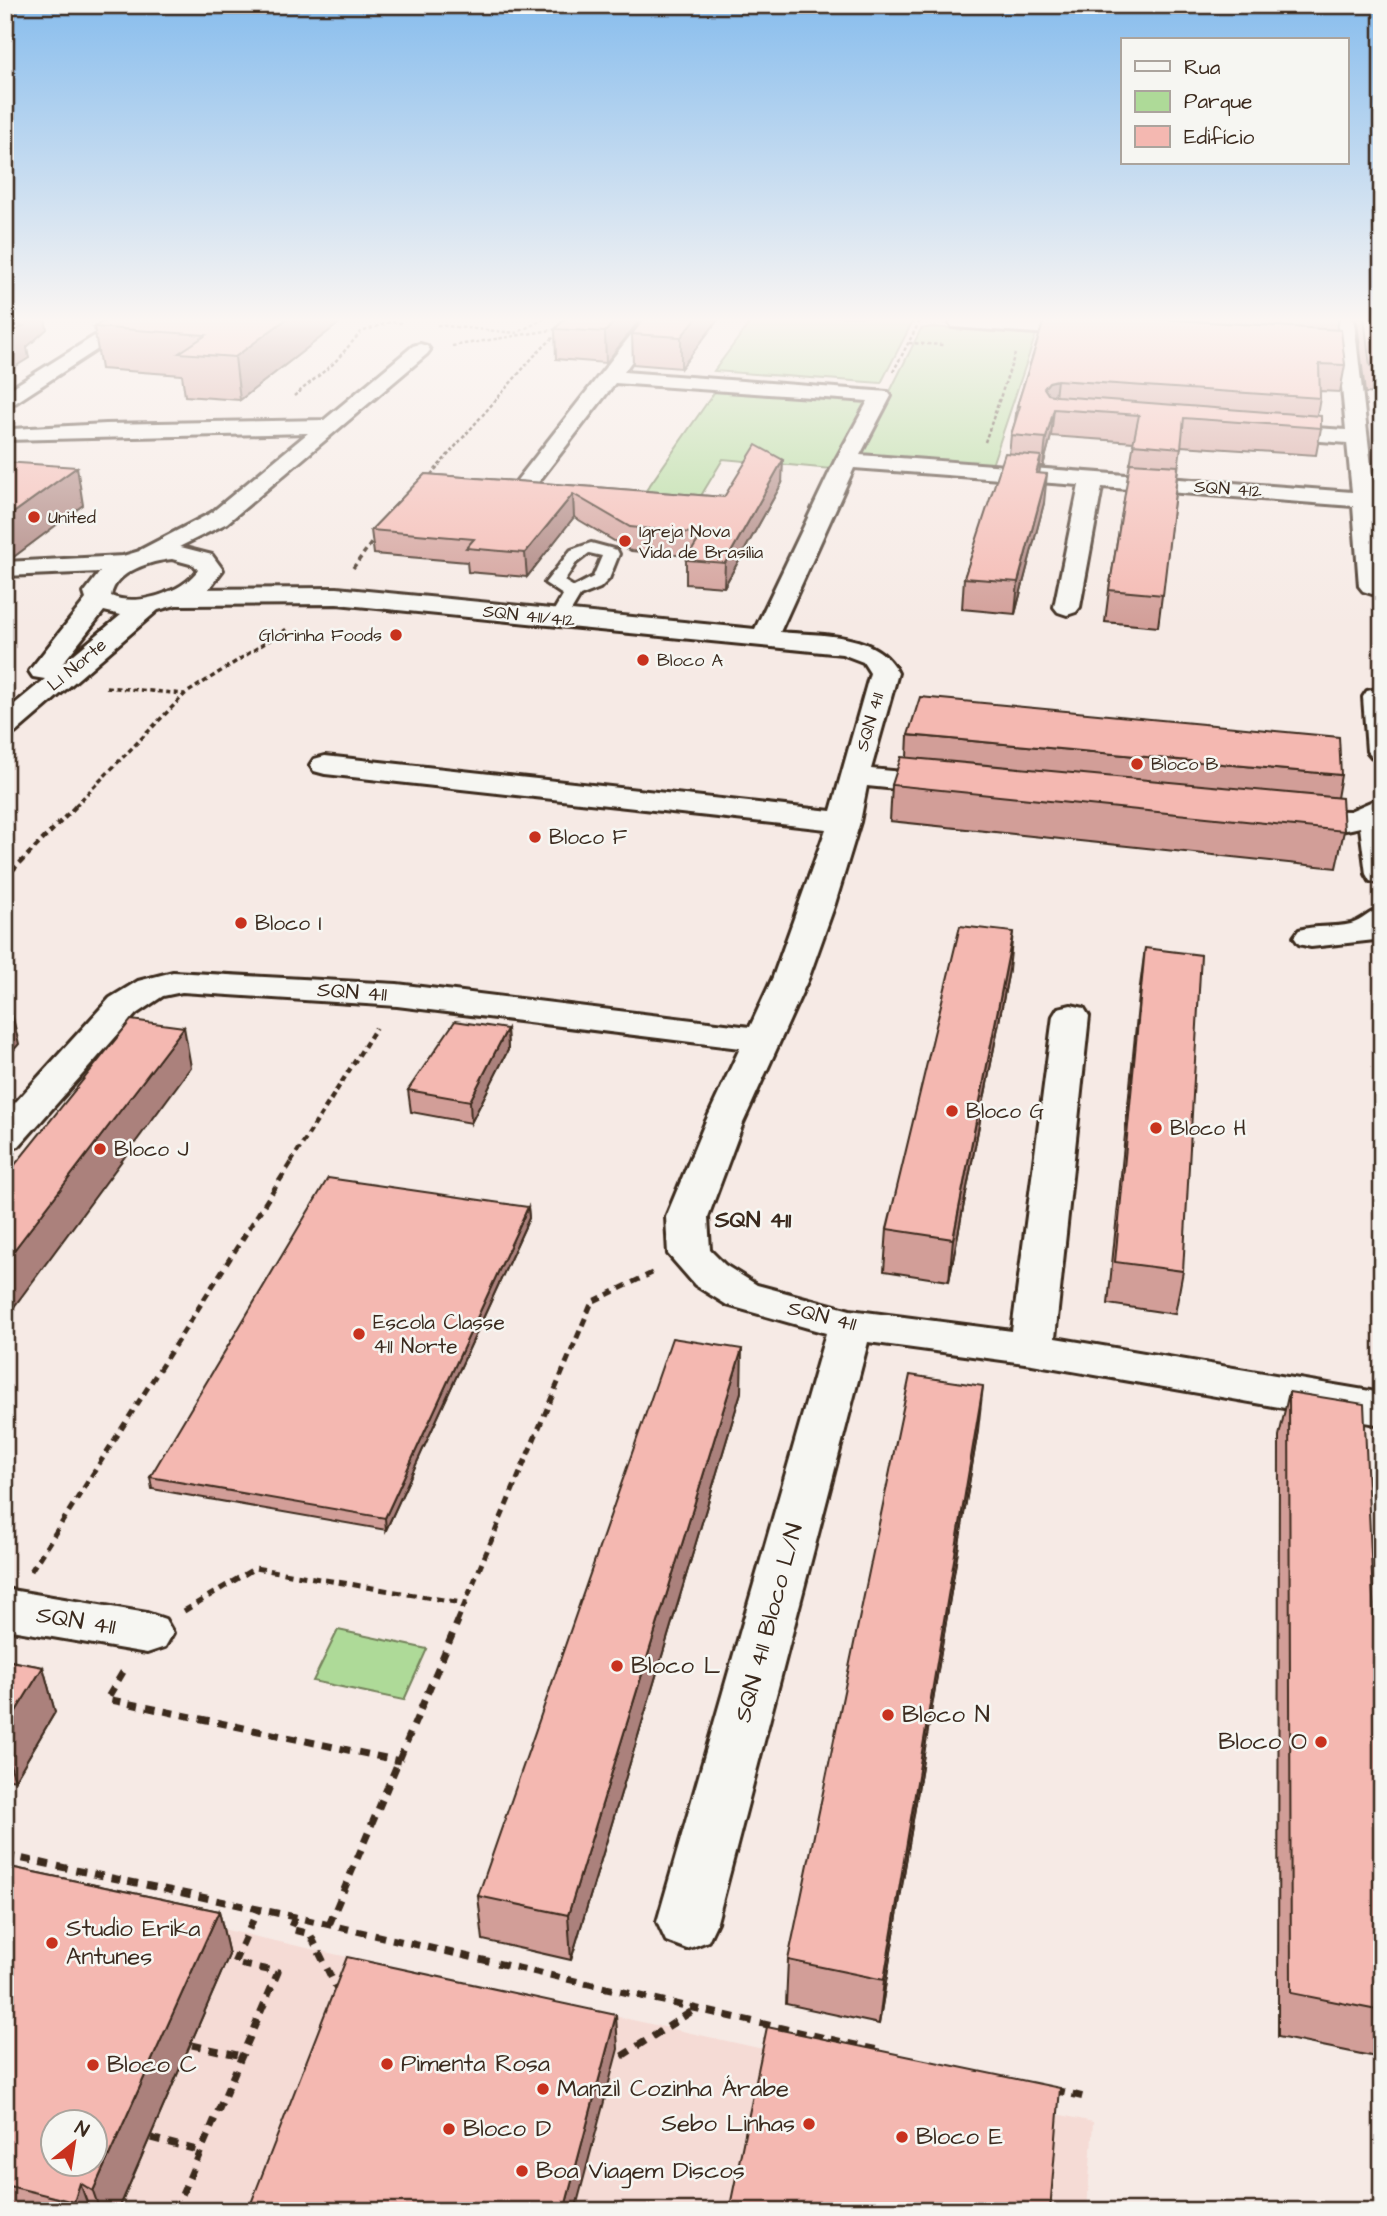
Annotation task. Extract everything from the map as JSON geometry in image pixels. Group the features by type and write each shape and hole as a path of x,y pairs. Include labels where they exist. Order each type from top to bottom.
{"street":[{"path":"139,559 219,518 333,420"},
{"path":"522,488 576,420"},
{"path":"764,639 846,461 868,420"},
{"path":"1355,420 1372,586"},
{"path":"10,427 106,430 326,426"},
{"path":"1247,429 1358,437"},
{"name":"SQN 412","path":"846,461 1364,500"},
{"path":"1067,607 1092,479"},
{"path":"9,569 98,596 117,607 149,606 176,597 206,568 219,518"},
{"name":"SQN 411/412","path":"9,569 139,559 173,552 206,568 293,594"},
{"name":"L1 Norte","path":"5,705 28,687 60,653 98,596 107,577 139,559"},
{"name":"SQN 411/412","path":"176,597 293,594 337,596 764,639"},
{"name":"L1 Norte","path":"5,727 149,606"},
{"name":"SQN 411","path":"764,639 858,649 869,653 880,662 884,673 854,776 844,822 791,976 724,1123 687,1217 689,1254 710,1275 741,1295 850,1325 1032,1349 1382,1409"},
{"path":"1377,697 1382,751"},
{"path":"325,765 844,822"},
{"name":"SQN 411","path":"854,776 976,788"},
{"path":"1263,816 1331,823 1356,819 1378,809 1382,874"},
{"path":"1311,937 1363,933 1382,918"},
{"name":"SQN 411","path":"5,1138 123,1006 138,993 156,984 212,982 397,995 762,1040"},
{"path":"1032,1349 1071,1016"},
{"name":"SQN 411 Bloco L/N","path":"687,1922 850,1325"},
{"name":"SQN 411","path":"6,1610 148,1633"}],"lane":[{"path":"558,619 573,593"}],"path":[{"path":"975,470 992,420"},
{"path":"103,687 185,694"},
{"path":"6,1610 397,995"},
{"path":"329,1925 467,1604 592,1302 689,1254"},
{"path":"400,1761 107,1699 148,1633 255,1568 467,1604"},
{"path":"5,1855 295,1917 890,2053"},
{"path":"175,2211 278,1972 234,1963 258,1909"},
{"path":"295,1917 290,1929 310,1934 343,2001"},
{"path":"622,2056 697,2008"},
{"path":"192,2045 242,2056"},
{"path":"1045,2088 1084,2097"},
{"path":"152,2138 201,2151"}],"shaded area":[{"path":"5,1881 1093,2122 1087,2211 5,2211"}],"green space":[{"path":"695,420 857,420 831,469 723,459 693,509 636,505"},
{"path":"876,420 1007,420 991,468 857,458"},
{"path":"338,1630 427,1649 404,1700 313,1681"}],"building":[{"path":"1016,420 1051,420 1046,438 1011,435"},
{"path":"1138,420 1184,420 1181,448 1133,444"},
{"path":"1217,420 1321,420 1321,428"},
{"path":"756,445 783,460 725,563 686,560 702,534 630,527 573,494 525,553 466,548 474,539 371,530 425,474 724,497"},
{"path":"1005,453 1041,456 1036,473 1047,474 1018,582 964,578"},
{"path":"5,462 77,467 5,519"},
{"path":"1130,463 1178,466 1163,595 1109,590"},
{"path":"920,697 1339,737 1341,775 908,735"},
{"path":"901,757 1342,798 1344,831 892,785"},
{"name":"Bloco G","path":"960,926 1013,932 953,1239 887,1229"},
{"name":"Bloco H","path":"1145,948 1201,955 1183,1271 1115,1262"},
{"path":"131,1020 184,1027 5,1262 5,1177"},
{"path":"455,1021 507,1029 470,1101 408,1090"},
{"name":"Escola Classe 411 Norte","path":"328,1178 528,1207 385,1518 150,1477"},
{"name":"Bloco L","path":"672,1338 742,1349 568,1915 478,1896"},
{"name":"Bloco N","path":"910,1375 983,1386 884,1980 788,1960"},
{"name":"Bloco O","path":"1289,1392 1364,1404 1382,1791 1382,2011 1291,1993"},
{"path":"5,1660 43,1667 5,1729"},
{"name":"Bloco C","path":"5,1866 219,1911 108,2158 108,2108 38,2108 38,2178 99,2178 93,2191 80,2183 74,2202 5,2185"},
{"name":"Bloco D","path":"347,1957 616,2015 564,2211 248,2211"},
{"name":"Bloco E","path":"767,2027 1060,2088 1050,2211 729,2211"}],"place":[{"name":"United","path":"34,517"},
{"name":"Igreja Nova Vida de Brasília","path":"625,541"},
{"name":"Glorinha Foods","path":"396,635"},
{"name":"Bloco A","path":"643,660"},
{"name":"Bloco B","path":"1137,764"},
{"name":"Bloco F","path":"535,837"},
{"name":"Bloco I","path":"241,923"},
{"name":"Bloco G","path":"952,1111"},
{"name":"Bloco H","path":"1156,1128"},
{"name":"Bloco J","path":"100,1149"},
{"name":"Escola Classe 411 Norte","path":"359,1334"},
{"name":"Bloco L","path":"617,1666"},
{"name":"Bloco N","path":"888,1715"},
{"name":"Bloco O","path":"1321,1742"},
{"name":"Studio Erika Antunes","path":"52,1943"},
{"name":"Pimenta Rosa","path":"387,2064"},
{"name":"Bloco C","path":"93,2065"},
{"name":"Manzil Cozinha Árabe","path":"543,2089"},
{"name":"Sebo Linhas","path":"809,2124"},
{"name":"Bloco D","path":"449,2129"},
{"name":"Bloco E","path":"902,2137"},
{"name":"Boa Viagem Discos","path":"522,2171"}],"district":[{"name":"SQN 411","path":"753,1220"}]}
